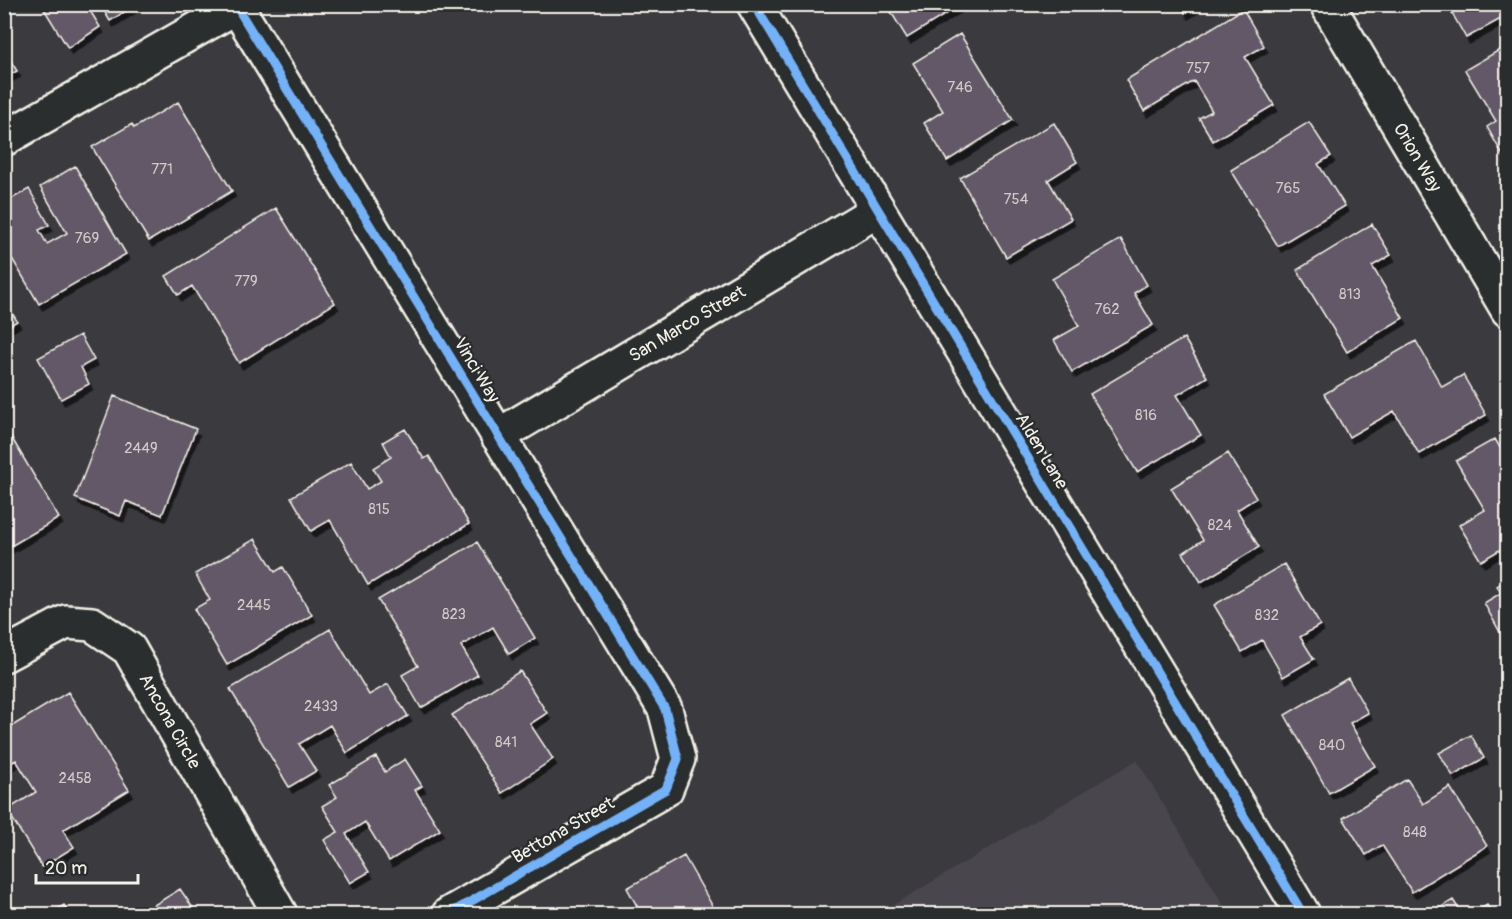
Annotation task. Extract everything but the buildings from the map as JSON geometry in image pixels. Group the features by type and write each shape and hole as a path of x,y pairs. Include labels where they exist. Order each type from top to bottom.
{"street":[{"name":"Alden Lane","path":"754,4 1303,915"},
{"name":"Orion Way","path":"1327,4 1508,310"},
{"name":"Vinci Way","path":"4,139 235,6 665,709 678,759"},
{"name":"San Marco Street","path":"498,436 878,210"},
{"name":"Ancona Circle","path":"4,655 66,622 93,624 129,649 280,915"},
{"name":"Bettona Street","path":"449,915 666,789 678,759"}],"shaded area":[{"path":"1137,760 1229,914 878,914"}],"cycle path":[{"path":"235,4 665,709 678,759 666,789 449,914"},
{"path":"754,4 1303,914"}]}
